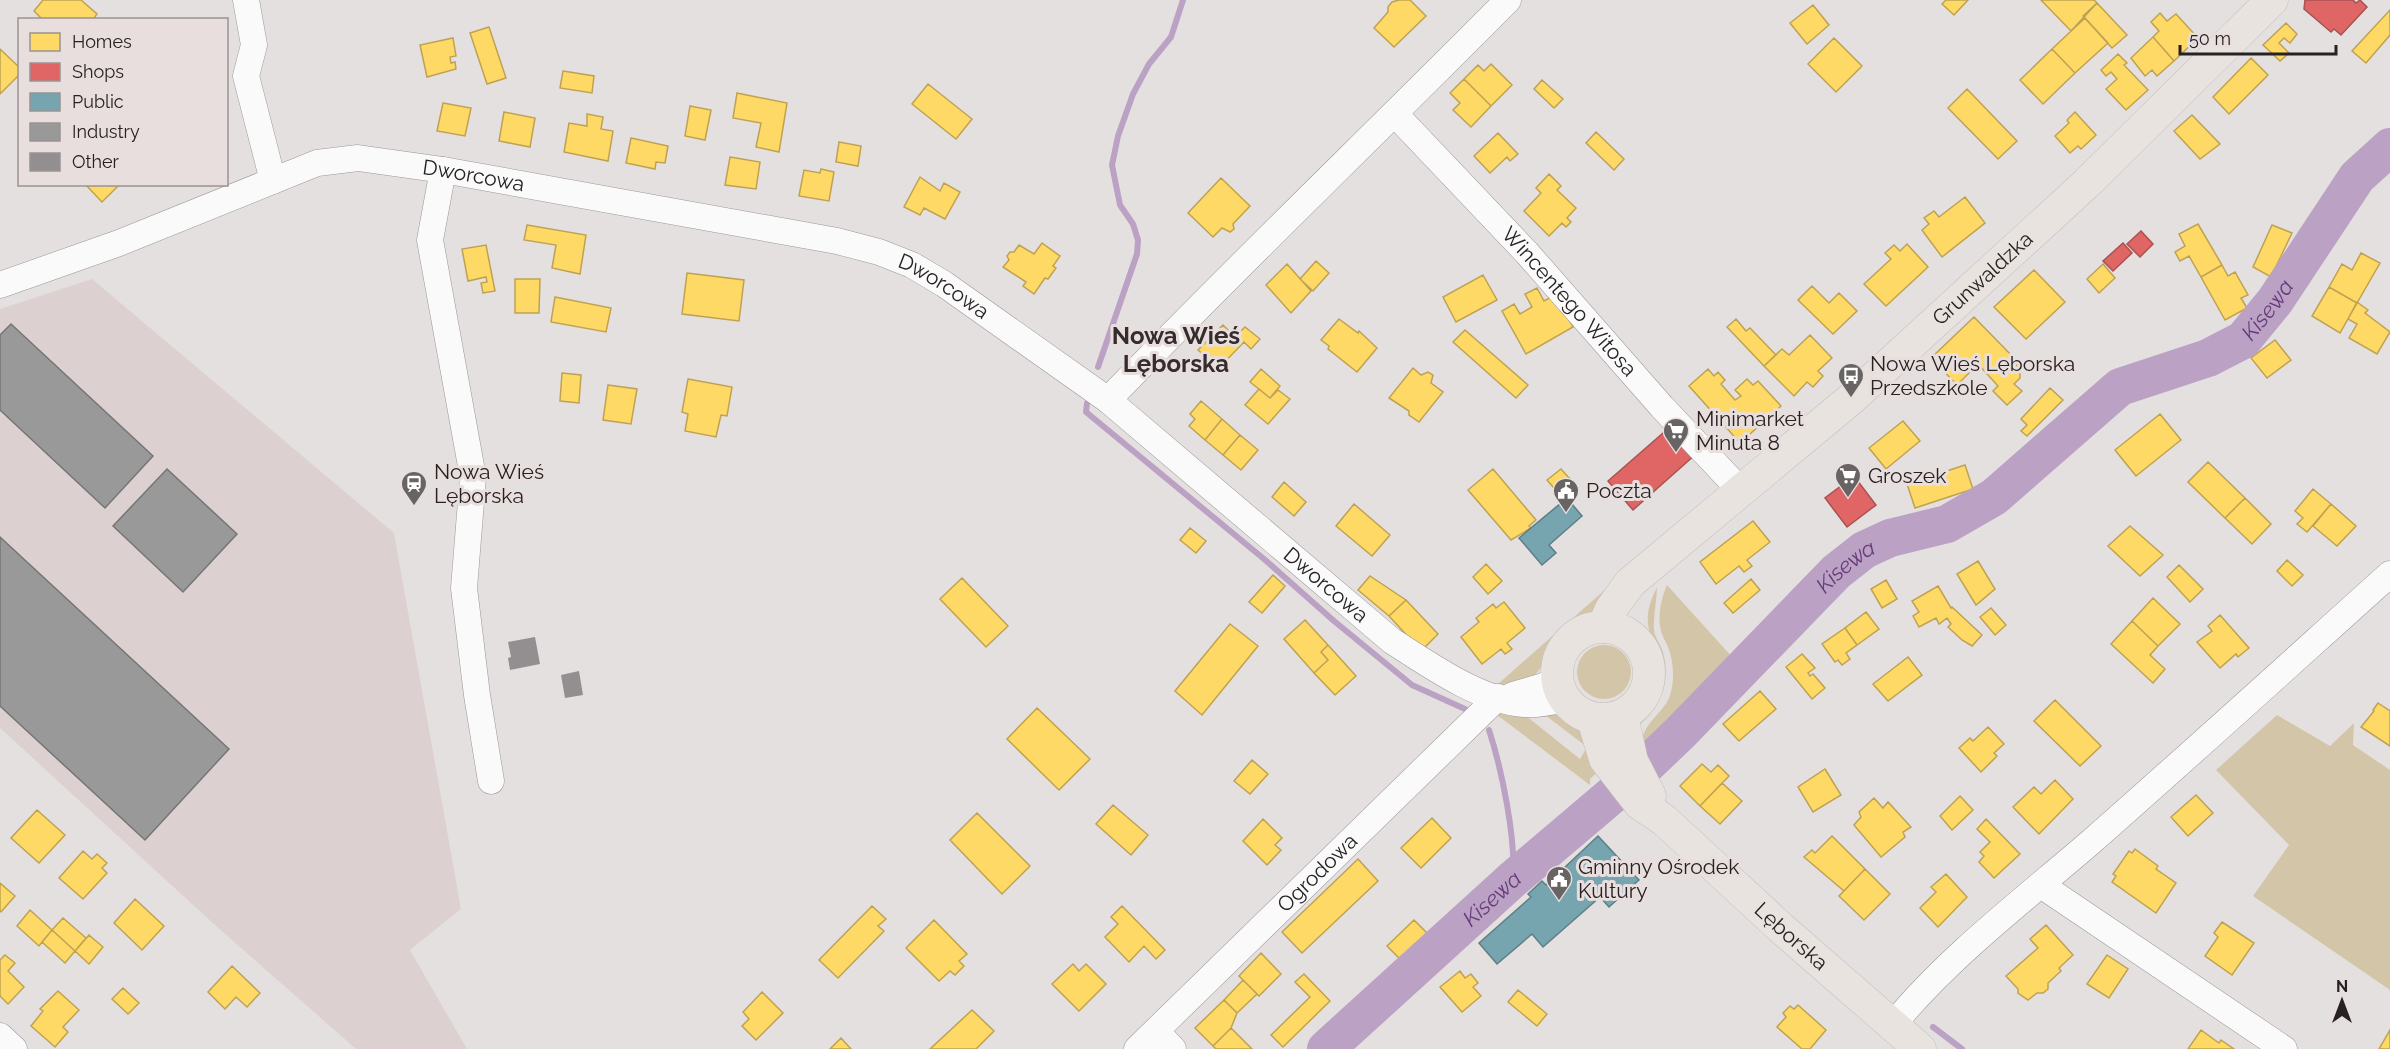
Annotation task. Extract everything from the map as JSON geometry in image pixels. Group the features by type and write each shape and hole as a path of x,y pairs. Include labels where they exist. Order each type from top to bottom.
{"main road":[{"name":"Grunwaldzka","path":"1603,627 1611,609 1630,582 1851,399 2087,183 2272,0"},
{"name":"Grunwaldzka","path":"1636,640 1634,624 1637,610 1648,587 1679,542"},
{"path":"1603,627 1627,633 1636,640 1647,655 1650,669 1649,684 1644,697 1635,708 1608,718 1580,714 1561,689 1558,663 1563,650 1572,638 1585,630 1603,627"},
{"name":"Lęborska","path":"1608,718 1624,768 1651,813 1664,820 1920,1049"}],"street":[{"path":"246,0 254,45 246,76 273,181"},
{"path":"1108,400 1215,289 1395,114 1508,0"},
{"name":"Wincentego Witosa","path":"1395,114 1527,254 1662,407 1741,491"},
{"name":"Dworcowa","path":"0,285 119,243 317,163 355,158 381,159 443,170 837,241 879,252 912,265 944,284 1108,400 1392,640 1449,677 1498,697"},
{"path":"443,170 430,240 473,477 464,588 477,695 491,781"},
{"path":"1892,1026 1917,996 2390,574"},
{"path":"1498,697 1561,689"},
{"name":"Ogrodowa","path":"1137,1049 1165,1040 1498,697"},
{"path":"2041,885 2284,1049"},
{"path":"0,1036 14,1049"}],"shaded area":[{"path":"92,279 394,533 461,909 410,950 467,1049 356,1049 216,926 0,728 0,309"},
{"path":"1640,559 1597,611 1568,628 1535,675 1526,681 1514,684 1498,684"},
{"path":"1667,585 1733,658 1643,745 1644,732 1666,704 1672,686 1672,659 1661,632 1660,621 1661,605"},
{"path":"1657,587 1654,630 1663,652 1665,683 1653,710 1639,725 1643,713 1657,691 1660,678 1657,653 1648,625 1651,602"},
{"path":"1599,645 1609,645 1619,649 1627,657 1631,672 1627,687 1619,695 1609,699 1599,699 1589,695 1581,687 1577,677 1577,667 1581,657 1589,649"},
{"path":"1505,710 1520,711 1580,759 1587,747 1541,712 1565,718 1580,730 1601,769 1590,779 1590,785 1497,715"},
{"path":"2277,715 2330,746 2354,723 2353,745 2390,770 2390,990 2253,896 2289,845 2216,770"}],"building: Homes":[{"path":"43,0 81,0 97,14 94,18 41,18 34,11"},
{"path":"1410,0 1426,16 1394,47 1374,28 1388,12 1388,7 1392,2"},
{"path":"1946,0 1968,0 1954,15 1942,4"},
{"path":"2041,0 2094,0 2097,3 2071,31"},
{"path":"2097,3 2127,35 2112,48 2083,16"},
{"path":"1813,5 1829,25 1807,44 1790,23"},
{"path":"2390,10 2390,35 2366,63 2352,51"},
{"path":"2160,13 2167,21 2176,14 2198,38 2174,61 2153,37 2159,31 2151,22"},
{"path":"2085,18 2108,43 2075,73 2052,49"},
{"path":"2286,23 2297,34 2290,43 2284,38 2279,43 2289,53 2280,61 2263,45"},
{"path":"489,27 506,78 487,84 470,33"},
{"path":"2153,37 2174,61 2157,76 2152,70 2145,76 2131,58"},
{"path":"453,38 456,56 450,57 451,63 455,62 456,69 427,77 420,45"},
{"path":"1834,38 1862,66 1836,92 1808,64"},
{"path":"0,49 18,66 18,76 0,94"},
{"path":"2052,49 2075,73 2043,104 2020,80"},
{"path":"2118,54 2127,63 2124,65 2148,90 2126,110 2106,89 2117,79 2111,72 2106,76 2101,70"},
{"path":"2251,58 2268,75 2229,114 2213,97"},
{"path":"1491,64 1512,85 1491,106 1464,79 1478,65 1484,71"},
{"path":"563,71 594,76 592,93 560,88"},
{"path":"1464,79 1491,106 1471,127 1453,110 1460,103 1450,93"},
{"path":"1542,80 1563,99 1554,108 1534,89"},
{"path":"928,84 972,119 956,139 912,104"},
{"path":"1967,89 2017,141 1998,159 1948,108"},
{"path":"737,93 787,103 779,152 756,147 761,123 733,118"},
{"path":"443,103 471,108 465,136 437,131"},
{"path":"690,106 711,110 705,140 685,136"},
{"path":"504,112 535,118 530,147 499,141"},
{"path":"2075,112 2096,135 2081,149 2078,146 2070,153 2055,136 2069,123 2067,120"},
{"path":"587,114 603,117 601,129 613,131 608,161 564,152 569,123 587,126"},
{"path":"2192,115 2220,144 2200,159 2174,131"},
{"path":"1596,132 1624,159 1614,170 1586,143"},
{"path":"1498,133 1518,154 1510,161 1507,157 1490,173 1474,156"},
{"path":"631,138 668,146 665,163 656,162 655,169 626,163"},
{"path":"839,142 861,146 858,166 836,162"},
{"path":"730,157 760,162 756,189 725,185"},
{"path":"821,169 834,172 829,201 799,196 804,170 820,173"},
{"path":"1549,174 1561,186 1557,190 1576,208 1567,218 1571,222 1566,227 1562,223 1549,236 1524,211 1541,193 1536,188"},
{"path":"920,177 940,191 944,183 960,192 945,219 924,208 920,215 904,207"},
{"path":"1221,178 1250,206 1233,224 1234,229 1230,232 1222,228 1213,237 1188,213"},
{"path":"87,186 118,186 102,202"},
{"path":"1965,197 1985,223 1942,257 1922,230 1929,224 1924,218 1934,211 1939,217"},
{"path":"2198,224 2222,265 2201,277 2189,256 2180,261 2175,252 2185,246 2179,234"},
{"path":"527,225 586,235 580,274 552,268 556,245 524,240"},
{"path":"2272,225 2292,233 2271,277 2253,267"},
{"path":"1042,243 1060,256 1053,266 1056,268 1048,279 1045,278 1034,294 1023,286 1026,282 1003,267 1009,260 1007,256 1019,245 1034,254"},
{"path":"1907,244 1928,267 1886,306 1864,284 1891,259 1885,253 1894,245 1900,251"},
{"path":"486,245 495,291 483,293 481,283 487,282 486,277 468,281 462,249"},
{"path":"2361,253 2380,263 2357,303 2329,287 2342,264 2352,270"},
{"path":"1316,261 1329,273 1313,291 1300,279"},
{"path":"1287,264 1311,291 1291,313 1266,285"},
{"path":"2103,264 2115,278 2099,293 2087,279"},
{"path":"2222,265 2228,276 2235,272 2248,295 2241,298 2247,308 2225,320 2201,277"},
{"path":"2034,270 2065,302 2026,339 1994,307"},
{"path":"687,273 744,280 739,321 682,314"},
{"path":"1483,275 1497,300 1456,322 1443,297"},
{"path":"515,279 540,279 539,313 515,313"},
{"path":"1812,286 1829,303 1839,293 1857,311 1833,334 1798,300"},
{"path":"2329,287 2357,303 2340,333 2312,316"},
{"path":"1537,288 1544,301 1555,295 1573,327 1526,354 1502,311 1514,304 1520,314 1532,307 1525,294"},
{"path":"555,297 611,308 606,332 551,322"},
{"path":"2357,302 2368,310 2365,313 2390,332 2377,354 2349,338 2357,324 2348,319"},
{"path":"1974,317 2014,358 2012,360 2020,369 2020,378 2014,384 2022,391 2007,405 1993,391 1998,386 1978,364 1957,385 1931,358"},
{"path":"1339,319 1358,333 1359,331 1377,348 1357,372 1328,349 1329,346 1321,340"},
{"path":"1736,319 1746,331 1750,328 1776,355 1764,366 1727,327"},
{"path":"1223,325 1237,339 1239,336 1237,335 1245,327 1260,339 1251,349 1244,342 1215,372 1205,362 1208,359 1198,350"},
{"path":"1465,330 1528,385 1516,398 1453,342"},
{"path":"1810,335 1832,358 1818,371 1823,376 1813,387 1807,382 1794,396 1764,366 1782,349 1789,355"},
{"path":"2275,340 2291,360 2267,378 2251,358"},
{"path":"1413,368 1421,375 1428,372 1433,375 1431,383 1443,392 1419,422 1409,415 1409,411 1389,398"},
{"path":"1261,369 1280,386 1270,398 1250,382"},
{"path":"1708,369 1714,376 1718,372 1725,380 1721,384 1735,400 1741,396 1735,390 1747,379 1753,385 1758,381 1781,406 1740,443 1689,386"},
{"path":"562,373 581,375 579,403 560,401"},
{"path":"688,379 732,387 727,416 721,415 716,437 685,431 688,414 682,412"},
{"path":"608,385 637,389 631,424 603,420"},
{"path":"2050,388 2063,400 2027,436 2021,431 2027,425 2021,419"},
{"path":"1259,389 1270,398 1278,390 1290,399 1268,424 1245,405"},
{"path":"1201,401 1222,419 1205,440 1189,426 1195,419 1190,414"},
{"path":"2160,414 2181,440 2136,476 2115,450"},
{"path":"1222,419 1240,435 1223,455 1205,440"},
{"path":"1903,421 1920,441 1886,469 1869,448"},
{"path":"1240,435 1258,450 1241,470 1223,455"},
{"path":"2208,462 2245,498 2225,518 2188,482"},
{"path":"1965,465 1973,489 1915,508 1907,484"},
{"path":"1493,469 1536,520 1529,526 1531,528 1511,540 1468,490"},
{"path":"1561,469 1578,488 1573,493 1569,489 1561,496 1547,480"},
{"path":"1284,482 1306,502 1294,516 1272,497"},
{"path":"2313,489 2331,504 2307,532 2297,524 2303,518 2295,511"},
{"path":"2245,498 2271,524 2252,544 2225,518"},
{"path":"1354,504 1390,535 1372,556 1336,526"},
{"path":"2331,504 2356,526 2337,546 2313,526"},
{"path":"1753,521 1770,542 1747,560 1752,566 1744,572 1739,566 1716,584 1700,562"},
{"path":"2130,526 2163,555 2140,576 2108,546"},
{"path":"1190,528 1206,541 1196,553 1180,540"},
{"path":"2287,560 2303,575 2292,586 2277,571"},
{"path":"1978,561 1995,589 1976,605 1957,574"},
{"path":"1486,564 1502,581 1488,594 1473,577"},
{"path":"2179,565 2203,589 2190,602 2167,577"},
{"path":"1273,575 1285,586 1262,613 1249,602"},
{"path":"1370,576 1406,600 1389,616 1358,590"},
{"path":"962,578 1008,626 986,647 940,599"},
{"path":"1751,579 1760,590 1733,613 1724,603"},
{"path":"1886,580 1897,599 1882,608 1871,589"},
{"path":"1938,586 1951,608 1982,635 1972,646 1948,627 1951,624 1947,618 1939,624 1936,618 1919,627 1913,616 1919,612 1912,601"},
{"path":"2153,598 2180,624 2158,646 2132,621"},
{"path":"1406,600 1438,634 1425,647 1412,641 1389,616"},
{"path":"1504,602 1525,628 1507,643 1512,649 1505,654 1501,649 1482,664 1461,637 1479,622 1476,618 1493,604 1496,608"},
{"path":"1991,608 2006,625 1995,635 1980,617"},
{"path":"1866,612 1879,629 1857,645 1845,628"},
{"path":"2220,615 2249,648 2238,657 2236,654 2220,668 2197,642 2212,631 2208,626"},
{"path":"1305,620 1328,645 1321,652 1328,660 1314,673 1284,639"},
{"path":"2132,621 2158,646 2150,655 2165,669 2153,683 2111,644"},
{"path":"1230,624 1258,646 1202,715 1175,691"},
{"path":"1845,628 1857,645 1846,653 1850,659 1842,665 1838,660 1835,662 1822,644"},
{"path":"1328,645 1356,676 1335,695 1314,673 1328,660 1321,652"},
{"path":"1802,654 1815,668 1808,673 1810,676 1813,674 1825,688 1812,699 1786,667"},
{"path":"1908,657 1922,675 1888,701 1873,684"},
{"path":"1760,691 1776,709 1739,741 1723,724"},
{"path":"2055,700 2101,746 2080,766 2034,721"},
{"path":"2378,703 2390,711 2390,746 2361,727"},
{"path":"1037,708 1090,759 1059,790 1007,739"},
{"path":"1988,727 2004,744 1994,753 1997,756 1981,772 1959,748 1970,738 1973,741"},
{"path":"1252,760 1268,774 1250,794 1234,781"},
{"path":"1702,764 1711,772 1718,765 1729,776 1700,806 1680,786"},
{"path":"1825,769 1841,795 1813,812 1798,787"},
{"path":"2055,780 2073,799 2039,834 2013,807 2034,787 2041,794"},
{"path":"1722,783 1742,801 1720,824 1700,806"},
{"path":"2196,795 2213,813 2188,836 2171,817"},
{"path":"1960,796 1973,810 1952,830 1940,816"},
{"path":"1874,798 1883,808 1888,802 1911,827 1903,832 1905,837 1881,857 1854,825 1861,817 1859,812"},
{"path":"1113,805 1148,835 1131,855 1096,824"},
{"path":"37,810 65,835 39,863 11,838"},
{"path":"977,813 1030,866 1002,894 950,840"},
{"path":"1432,818 1451,838 1421,868 1401,848"},
{"path":"1263,819 1282,838 1275,845 1281,850 1267,865 1243,841"},
{"path":"1986,819 2020,854 1994,878 1979,862 1984,856 1980,852 1990,842 1977,829"},
{"path":"1832,836 1865,869 1844,891 1804,857 1812,850 1815,853"},
{"path":"2135,849 2158,866 2156,869 2176,883 2156,913 2112,882 2116,876 2113,874 2129,851 2132,853"},
{"path":"83,851 92,859 97,854 107,863 102,868 107,873 83,899 59,878"},
{"path":"1358,859 1378,881 1302,953 1282,932"},
{"path":"1865,869 1890,894 1864,920 1839,896"},
{"path":"1946,874 1967,897 1938,927 1920,908 1936,892 1931,887"},
{"path":"0,883 15,896 1,912 0,911"},
{"path":"135,899 164,926 142,950 114,923"},
{"path":"872,906 886,919 878,926 884,931 838,978 819,960"},
{"path":"1122,906 1165,950 1156,959 1144,946 1129,962 1105,937 1118,924 1111,917"},
{"path":"30,910 52,930 39,946 17,926"},
{"path":"63,918 86,938 75,951 52,930"},
{"path":"934,920 967,954 959,961 964,966 955,975 950,971 939,981 906,948"},
{"path":"1414,920 1427,933 1400,959 1387,946"},
{"path":"2222,922 2254,943 2232,975 2205,956 2218,937 2214,933"},
{"path":"2046,925 2073,955 2059,968 2061,971 2048,983 2048,989 2028,1000 2018,993 2018,989 2006,976 2038,948 2030,939"},
{"path":"52,930 75,951 65,963 42,942"},
{"path":"89,935 103,947 89,964 75,951"},
{"path":"1261,953 1281,974 1259,996 1239,976"},
{"path":"5,955 15,963 8,971 24,987 8,1004 0,996 0,960"},
{"path":"2107,955 2128,969 2109,998 2087,984"},
{"path":"1073,964 1079,971 1086,964 1106,984 1079,1011 1052,984"},
{"path":"232,966 260,993 247,1007 236,997 225,1009 208,992"},
{"path":"1460,971 1465,978 1471,974 1478,983 1473,987 1481,996 1462,1012 1440,987"},
{"path":"1304,974 1330,1001 1283,1047 1271,1035 1310,997 1295,982"},
{"path":"1243,980 1257,994 1237,1013 1224,1000"},
{"path":"123,988 139,1003 128,1014 112,999"},
{"path":"1518,990 1547,1014 1537,1026 1508,1002"},
{"path":"58,991 79,1010 63,1027 68,1032 55,1047 31,1026 43,1011 40,1009"},
{"path":"762,992 783,1013 756,1040 742,1026 749,1019 743,1012"},
{"path":"1224,1000 1237,1013 1231,1028 1213,1046 1195,1028"},
{"path":"1798,1005 1826,1030 1810,1049 1802,1049 1777,1027 1786,1017 1783,1013 1790,1006 1794,1009"},
{"path":"972,1010 994,1031 976,1049 930,1049"},
{"path":"1231,1028 1252,1049 1216,1049 1213,1046"},
{"path":"2201,1030 2219,1043 2221,1040 2234,1049 2188,1049"},
{"path":"2390,1030 2390,1049 2379,1049"},
{"path":"841,1038 851,1049 830,1049"}],"building: Shops":[{"path":"2305,0 2353,0 2356,3 2360,0 2367,7 2341,35 2334,29 2331,32 2304,9"},
{"path":"2141,231 2153,244 2140,257 2127,244"},
{"path":"2123,243 2132,253 2113,271 2103,261"},
{"path":"1671,426 1696,454 1633,510 1608,481"},
{"path":"1854,476 1876,505 1847,527 1825,498"}],"building: Public":[{"path":"1567,498 1582,516 1549,545 1556,553 1542,565 1519,538"},
{"name":"Gminny Ośrodek Kultury","path":"1598,836 1639,880 1609,907 1600,897 1543,947 1532,934 1497,964 1479,943 1531,897 1528,894 1542,881 1546,885"}],"building: Industry":[{"path":"11,324 153,456 105,508 0,410 0,335"},
{"path":"167,469 237,534 183,592 113,526"},
{"path":"0,537 229,749 145,840 0,706"}],"building: Other":[{"path":"535,637 540,664 510,670 508,658 511,657 508,642"},
{"path":"579,671 583,695 565,698 561,675"}],"waterway":[{"path":"1098,367 1137,254 1138,240 1133,224 1120,205 1112,165 1118,136 1133,94 1149,64 1171,37 1183,0"},
{"name":"Kisewa","path":"1326,1049 1513,879 1638,773 1680,733 1836,572 1864,550 1890,538 1947,524 1994,497 2120,387 2208,358 2243,340 2275,301 2357,177 2390,147"},
{"path":"1087,403 1086,412 1412,685 1465,709"},
{"path":"1489,730 1507,804 1513,879"},
{"path":"1933,1027 1962,1049"}],"place":[{"name":"Nowa Wieś Lęborska Przedszkole","path":"1851,399"},
{"name":"Minimarket Minuta 8","path":"1676,454"},
{"name":"Groszek","path":"1848,499"},
{"name":"Nowa Wieś Lęborska","path":"414,507"},
{"name":"Poczta","path":"1566,514"},
{"name":"Gminny Ośrodek Kultury","path":"1559,902"}],"district":[{"name":"Nowa Wieś Lęborska","path":"1176,350"}]}
